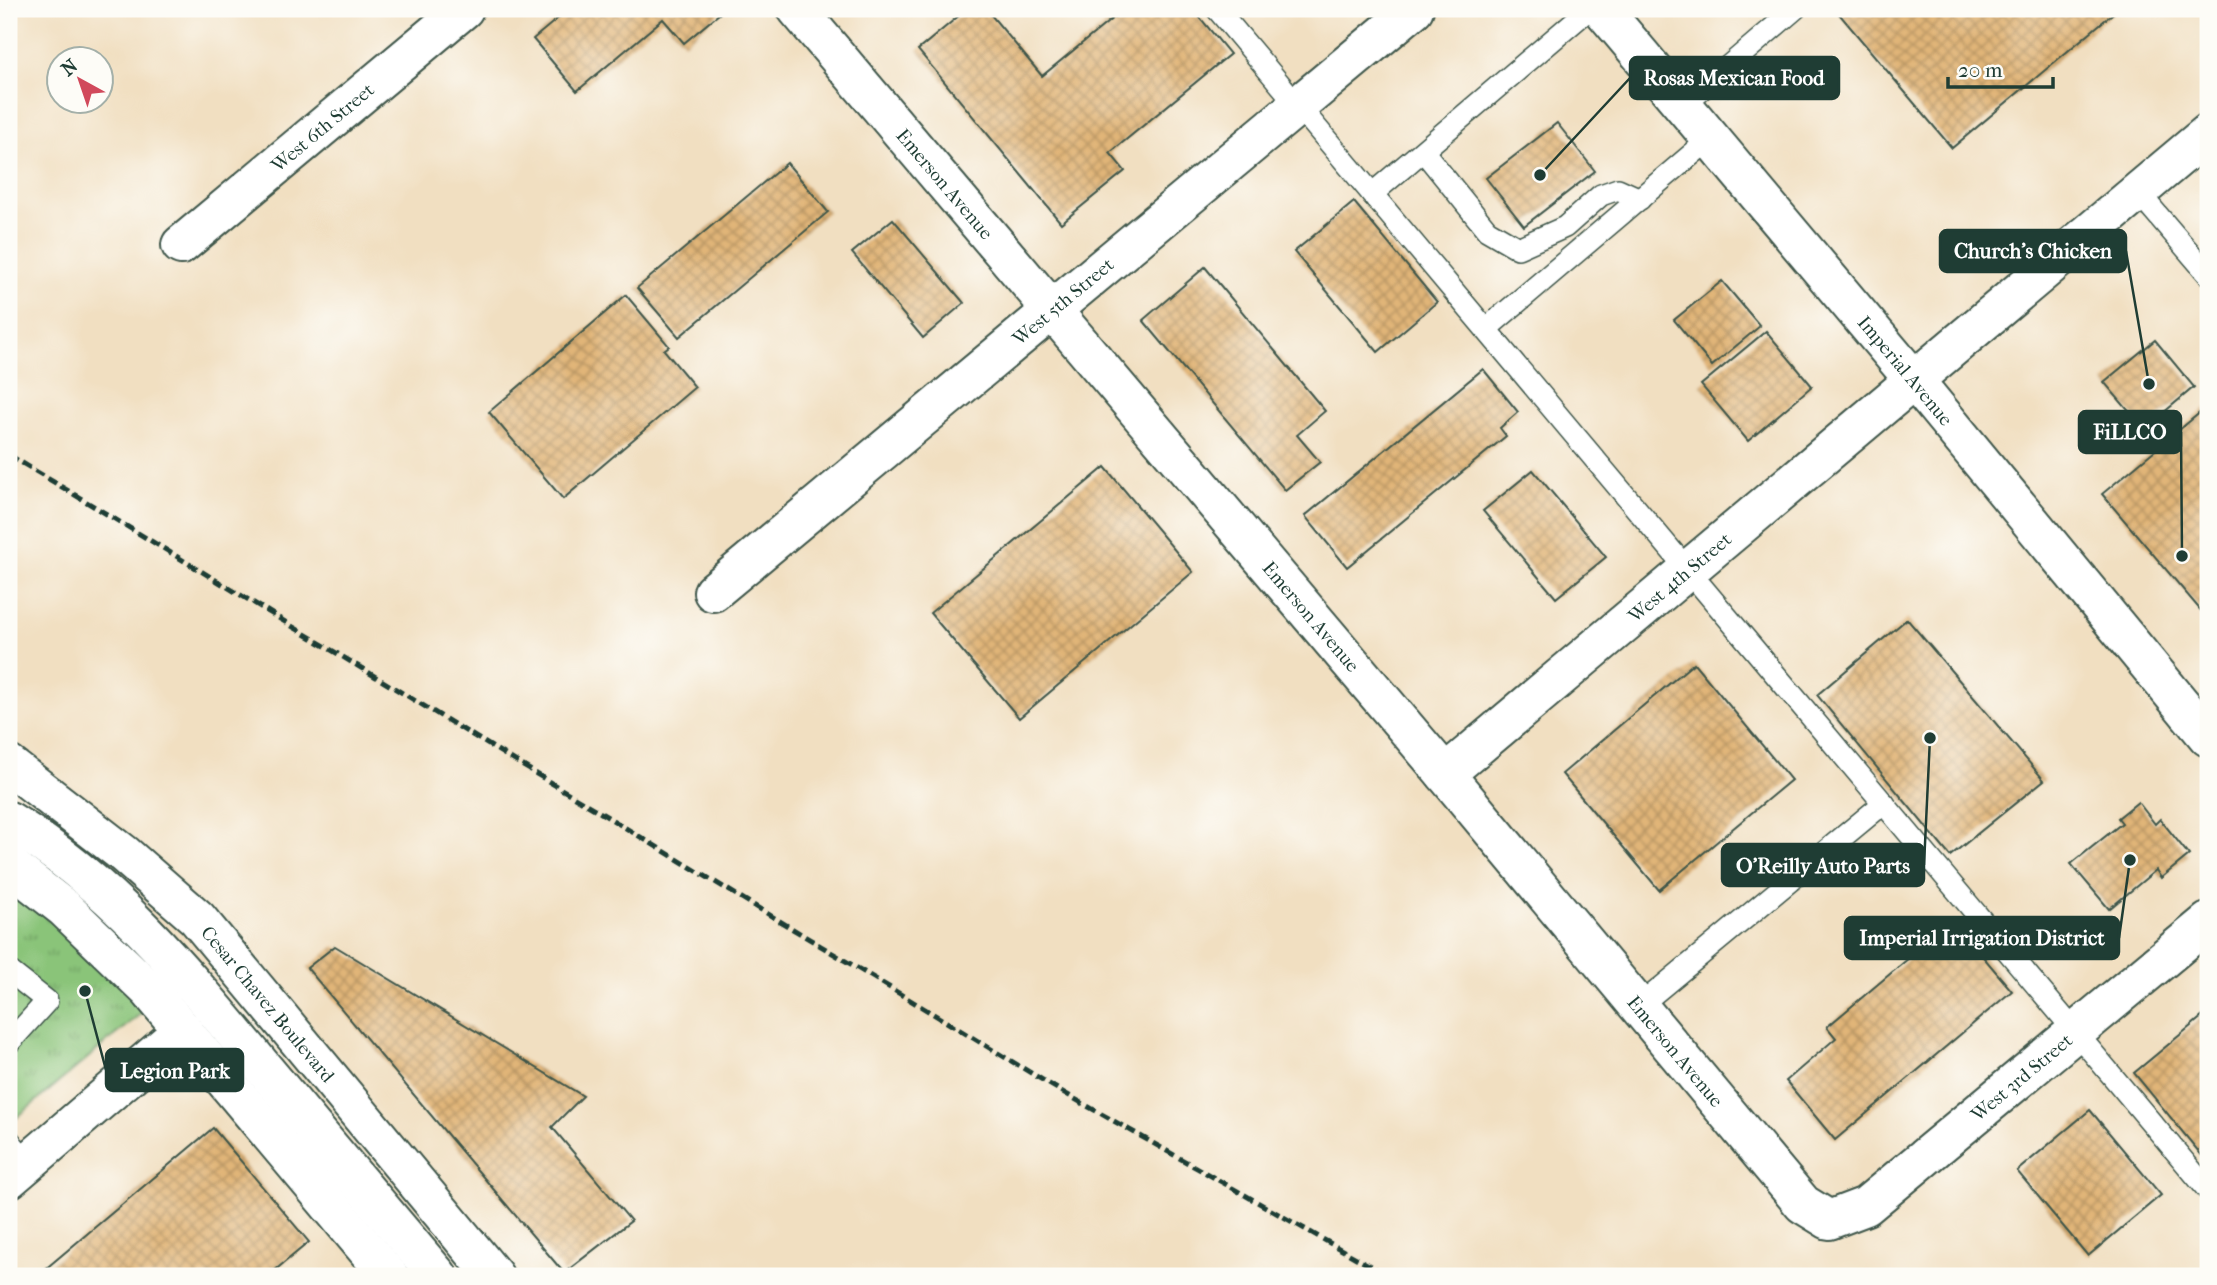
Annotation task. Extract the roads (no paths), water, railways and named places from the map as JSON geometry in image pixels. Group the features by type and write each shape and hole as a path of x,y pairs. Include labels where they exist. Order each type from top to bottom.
{"main road":[{"name":"West 6th Street","path":"181,245 464,9"},
{"name":"Emerson Avenue","path":"797,9 1445,774 1803,1204 1829,1220"},
{"name":"West 5th Street","path":"713,592 1414,9"},
{"name":"Imperial Avenue","path":"1602,9 1913,379 2208,737"},
{"name":"West 4th Street","path":"1445,774 2208,133"},
{"name":"Cesar Chavez Boulevard","path":"9,765 124,854 197,918 494,1276"},
{"path":"9,821 97,883 145,931 198,989 438,1276"},
{"path":"9,865 64,908 108,948 183,1030 389,1276"},
{"name":"West 3rd Street","path":"1829,1220 1866,1206 2208,922"},
{"path":"15,1161 183,1030"}],"lane":[{"path":"1217,9 2208,1190"},
{"path":"1372,194 1589,9"},
{"path":"1683,105 1795,9"},
{"path":"1486,329 1711,138"},
{"path":"1424,152 1487,230 1518,248 1565,228 1601,195 1618,189 1640,199"},
{"path":"2138,192 2208,274"},
{"path":"1639,1006 1884,803"},
{"path":"9,971 47,1001 9,1043"}],"railway":[{"path":"9,455 1059,1090 1388,1276"}],"place":[{"name":"Rosas Mexican Food","path":"1540,175"},
{"name":"Church's Chicken","path":"2149,384"},
{"name":"FiLLCO","path":"2182,556"},
{"name":"O'Reilly Auto Parts","path":"1930,738"},
{"name":"Imperial Irrigation District","path":"2130,860"},
{"name":"Legion Park","path":"85,991"}]}
